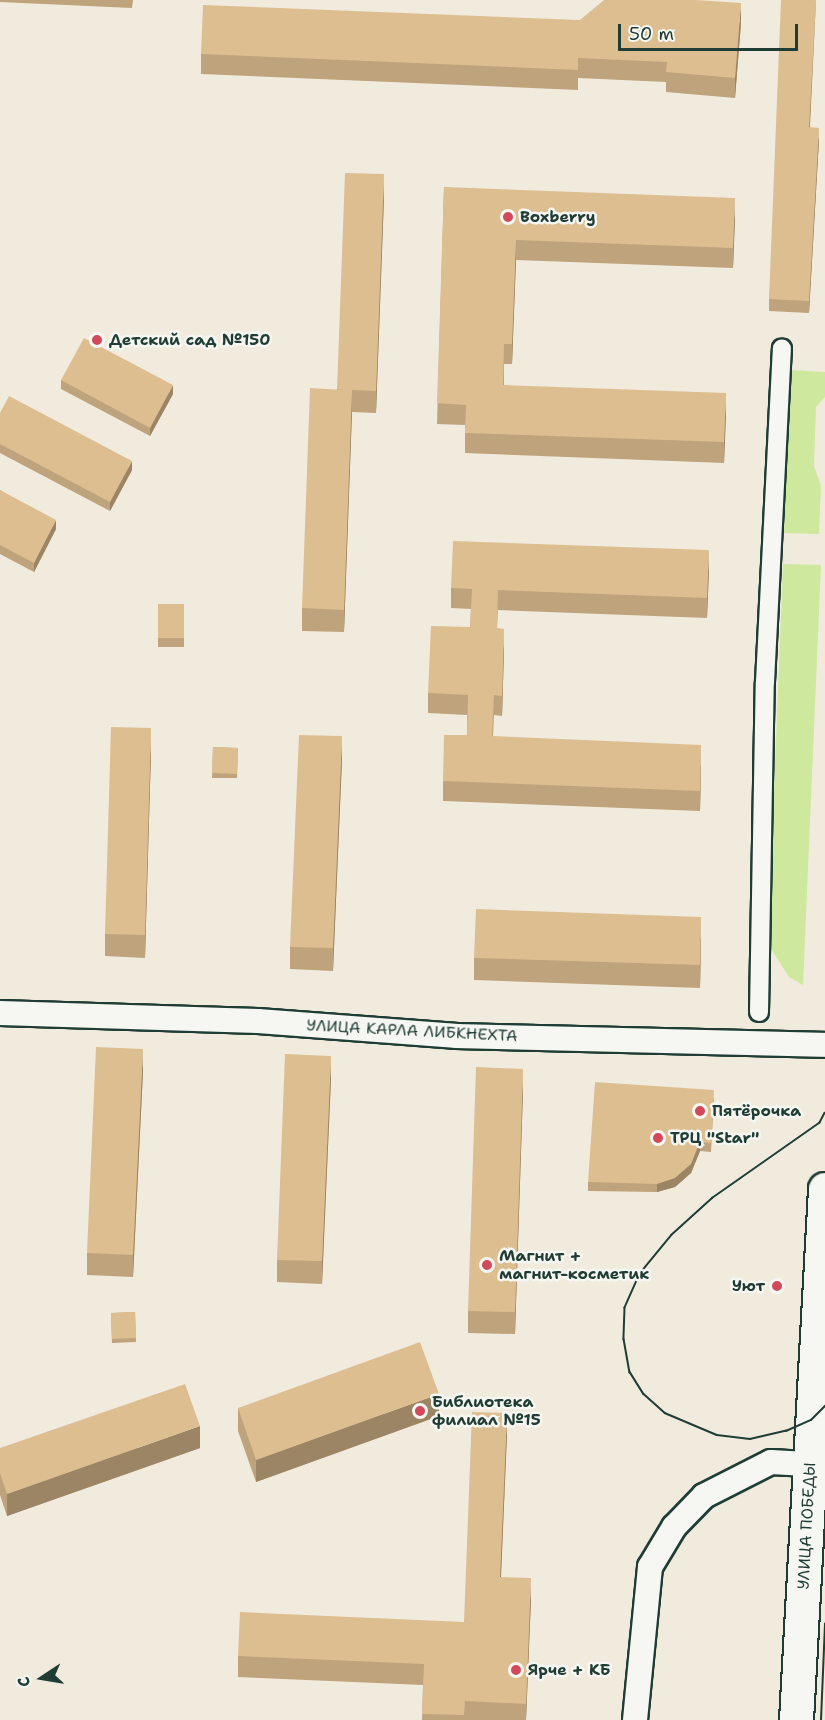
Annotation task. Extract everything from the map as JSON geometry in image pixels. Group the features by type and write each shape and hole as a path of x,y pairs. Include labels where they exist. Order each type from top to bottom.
{"main road":[{"name":"УЛИЦА ПОБЕДЫ","path":"796,1720 817,1465 825,1189"}],"street":[{"path":"759,1012 765,682 782,348"},
{"name":"УЛИЦА КАРЛА ЛИБКНЕХТА","path":"0,1013 258,1021 492,1037 825,1045"},
{"path":"634,1720 650,1567 674,1527 704,1496 771,1462 817,1465"}],"green space":[{"path":"791,370 825,372 825,397 816,407 814,466 821,486 819,534 784,533"},
{"path":"783,564 821,565 803,985 789,977 768,944"}],"building":[{"path":"604,0 696,0 741,3 735,78 666,72 667,62 578,58 578,70 201,54 203,5 580,20"},
{"path":"781,0 816,0 809,127 819,128 809,301 769,299"},
{"path":"345,173 384,174 376,391 352,390 344,610 302,608 310,388 344,390 337,389"},
{"path":"444,187 735,198 733,248 516,240 512,344 504,344 503,385 726,393 724,442 465,433 466,405 437,403"},
{"path":"84,338 173,385 150,428 61,380"},
{"path":"9,396 132,461 110,502 0,444 0,413"},
{"path":"0,490 56,520 34,563 0,545"},
{"path":"453,541 709,550 707,598 498,590 497,628 504,629 502,696 494,695 492,736 701,745 700,791 443,781 444,735 467,735 468,695 428,693 431,626 470,627 472,589 451,588"},
{"path":"158,604 184,604 184,638 158,638"},
{"path":"111,727 151,728 145,935 105,934"},
{"path":"299,735 342,736 333,948 290,947"},
{"path":"213,747 238,748 237,774 212,773"},
{"path":"476,909 701,917 700,965 474,958"},
{"path":"96,1047 143,1049 133,1255 87,1253"},
{"path":"285,1054 331,1056 322,1261 277,1260"},
{"path":"476,1067 523,1069 515,1312 468,1311"},
{"path":"595,1082 714,1090 711,1143 700,1142 691,1164 675,1178 657,1184 588,1182"},
{"path":"135,1312 136,1338 112,1339 111,1313"},
{"path":"420,1342 439,1394 256,1460 238,1408"},
{"path":"185,1384 200,1426 7,1494 0,1473 0,1448"},
{"path":"472,1412 507,1413 500,1577 531,1578 526,1704 465,1701 464,1715 422,1714 424,1664 238,1656 240,1612 464,1622"}],"tram line":[{"path":"825,1113 820,1123 713,1198 672,1235 640,1274 625,1308 624,1339 630,1372 644,1394 665,1413 717,1435 750,1439 786,1431 811,1420 825,1406"},
{"path":"821,1720 825,1624"}],"place":[{"name":"Boxberry","path":"508,217"},
{"name":"Детский сад №150","path":"97,340"},
{"name":"Пятёрочка","path":"700,1111"},
{"name":"ТРЦ \"Star\"","path":"658,1138"},
{"name":"Магнит + магнит-косметик","path":"487,1265"},
{"name":"Уют","path":"777,1286"},
{"name":"Библиотека филиал №15","path":"420,1411"},
{"name":"Ярче + КБ","path":"516,1670"}]}
